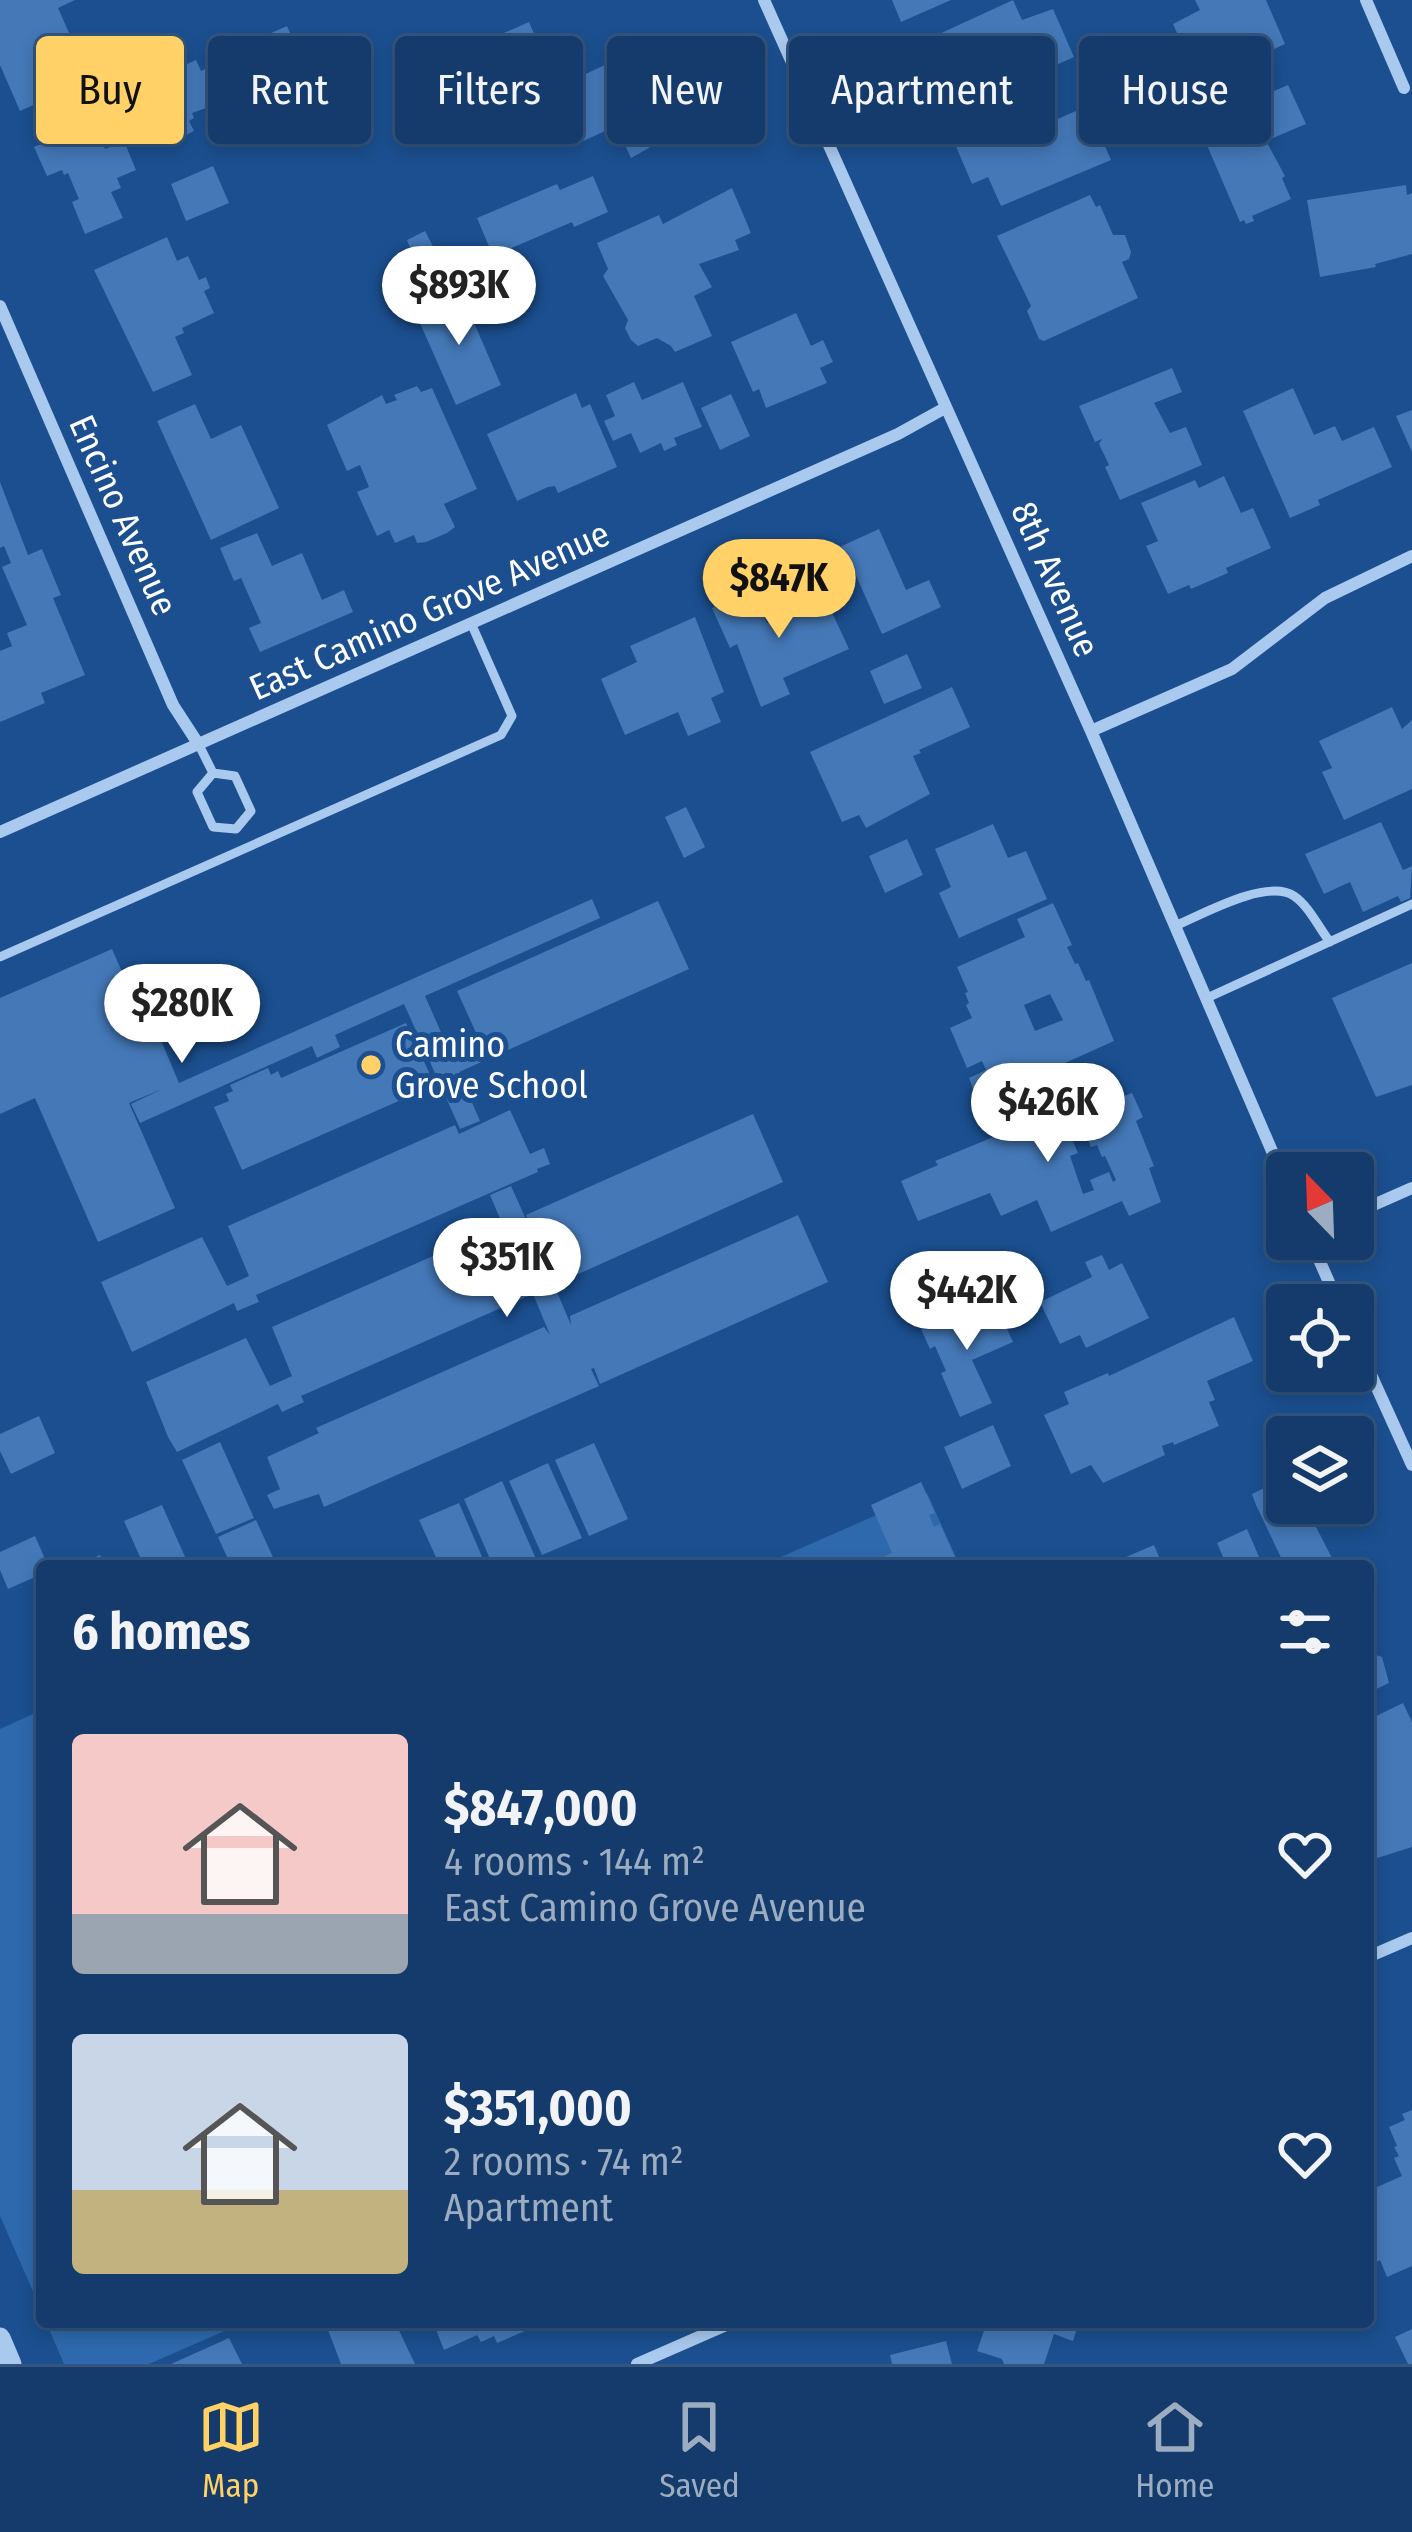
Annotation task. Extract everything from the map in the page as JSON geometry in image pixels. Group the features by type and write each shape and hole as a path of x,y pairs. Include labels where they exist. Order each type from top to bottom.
{"street":[{"name":"8th Avenue","path":"764,0 1091,731 1273,1152"},
{"path":"1366,0 1404,88"},
{"name":"Encino Avenue","path":"0,306 173,705 199,745"},
{"name":"East Camino Grove Avenue","path":"0,832 898,434 946,408"},
{"path":"1091,731 1232,669 1325,598 1412,556"},
{"path":"1374,1205 1412,1189"},
{"path":"1374,1381 1412,1465"},
{"path":"1374,1954 1412,1938"},
{"path":"637,2364 719,2328"},
{"path":"0,2338 11,2364"}],"lane":[{"path":"0,957 501,735 512,716 471,623"},
{"path":"199,745 213,773"},
{"path":"213,773 235,776 251,811 236,829"},
{"path":"213,773 197,792 213,827 236,829"},
{"path":"236,829 244,847"},
{"path":"1175,926 1260,892 1288,892 1300,900 1330,942"},
{"path":"1207,998 1412,904"}],"shaded area":[{"path":"927,1493 957,1560 774,1560"},
{"path":"36,1713 36,2298 0,2216 0,1729"},
{"path":"49,2328 231,2328 149,2364 64,2364"}],"building":[{"path":"0,0 75,0 58,8 70,36 36,36 36,104 20,111 0,65"},
{"path":"892,0 951,0 901,22"},
{"path":"1013,0 1022,20 1053,9 1074,57 1055,65 1055,36 937,35"},
{"path":"1195,0 1266,0 1285,44 1271,50 1271,36 1178,36 1173,24 1200,10"},
{"path":"529,22 535,36 497,36"},
{"path":"287,26 291,36 265,36"},
{"path":"196,60 201,71 208,68 208,107 192,113 194,118 189,121 194,131 184,136 184,65"},
{"path":"607,64 607,130 583,141 583,75"},
{"path":"1288,85 1306,124 1271,139 1271,92"},
{"path":"1079,110 1079,144 1104,144 1111,160 1001,206 988,177 972,184 955,144 1055,144 1055,120"},
{"path":"103,144 105,149 125,144 136,170 117,178 121,188 111,192 123,218 85,234 72,202 79,199 68,173 62,170 47,176 34,147"},
{"path":"624,144 656,144 631,158"},
{"path":"1206,144 1268,144 1285,176 1291,199 1252,216 1254,221 1240,222"},
{"path":"213,166 229,203 186,221 171,184"},
{"path":"593,176 608,212 493,256 477,218 557,184 560,190"},
{"path":"1406,185 1407,195 1412,193 1412,254 1376,267 1320,277 1307,200"},
{"path":"732,188 751,233 735,240 739,250 699,264 712,287 694,296 712,336 675,352 657,338 638,346 603,276 608,269 597,243 659,215 663,224"},
{"path":"1090,195 1096,207 1100,205 1113,235 1125,235 1131,252 1122,262 1138,298 1044,341 1039,339 1027,311 1031,306 997,236"},
{"path":"425,231 449,277 426,288 407,240"},
{"path":"167,237 177,261 188,256 199,280 206,277 210,288 204,291 214,313 182,328 184,333 175,337 192,375 153,392 94,270"},
{"path":"453,286 460,304 465,302 501,385 456,405 420,323 435,316 427,297"},
{"path":"796,313 811,346 823,340 833,362 820,368 827,383 766,408 759,389 753,392 731,342"},
{"path":"1172,368 1182,392 1154,403 1170,433 1186,427 1202,465 1120,500 1105,467 1109,465 1099,444 1102,439 1095,442 1079,406"},
{"path":"634,382 642,400 683,382 702,427 674,438 677,445 664,451 661,443 640,453 631,433 613,441 604,421 615,416 606,395"},
{"path":"417,386 421,392 432,388 477,489 444,504 455,527 447,533 426,542 417,543 414,535 395,543 389,530 377,536 357,492 369,487 360,465 347,471 327,425 382,395 386,404 397,400 394,395"},
{"path":"1293,388 1314,435 1335,426 1342,441 1374,427 1392,467 1290,518 1243,411"},
{"path":"576,393 582,408 590,404 617,467 558,493 555,486 548,487 517,501 487,434"},
{"path":"731,394 750,436 720,450 701,408"},
{"path":"195,404 211,439 241,425 279,508 211,540 157,421"},
{"path":"1412,410 1412,452 1396,416"},
{"path":"1224,476 1241,513 1253,508 1271,548 1226,568 1228,573 1168,594 1146,546 1158,541 1141,503 1195,480 1199,488"},
{"path":"0,482 28,555 42,549 61,595 53,598 85,675 41,693 45,703 0,722 0,651 12,646 7,633 27,625 2,567 11,563 4,546 0,548"},
{"path":"879,529 906,590 929,580 941,607 882,634 854,571 831,581 820,556"},
{"path":"257,533 272,566 302,553 322,600 344,590 353,612 260,652 249,628 261,623 241,578 234,581 220,548"},
{"path":"753,591 767,623 825,597 849,649 783,678 790,694 761,707 737,644 730,648 712,608"},
{"path":"695,617 724,692 711,698 721,722 688,736 678,712 625,735 601,679 637,662 630,646"},
{"path":"907,654 922,688 884,704 870,671"},
{"path":"952,687 970,727 913,756 930,794 866,828 859,815 842,822 810,752"},
{"path":"1392,707 1402,729 1412,720 1412,789 1344,820 1322,772 1332,768 1319,741"},
{"path":"686,807 705,847 684,858 665,817"},
{"path":"1381,822 1403,870 1412,866 1410,898 1401,902 1398,896 1363,912 1350,882 1324,894 1305,854"},
{"path":"993,824 1008,858 1026,851 1047,899 959,938 939,893 951,887 935,849"},
{"path":"907,839 923,875 885,893 869,856"},
{"path":"592,899 600,918 425,996 452,1057 479,1045 486,1060 459,1072 480,1121 460,1129 404,1004 335,1035 340,1047 317,1058 312,1046 140,1123 131,1104 162,1089 129,1103 175,1208 98,1242 35,1098 0,1114 0,998 112,949 147,1029 155,1026 179,1083"},
{"path":"658,901 689,969 488,1059 457,991"},
{"path":"1053,903 1072,945 1067,947 1089,980 1114,1041 977,1099 969,1078 986,1070 982,1061 967,1068 950,1028 972,1018 957,967 1025,937 1017,919","holes":["1050,994 1063,1020 1035,1031 1024,1005"]},
{"path":"1412,963 1412,1085 1376,1097 1332,998"},
{"path":"406,1023 435,1085 242,1170 214,1107 229,1101 230,1085 268,1068 271,1075 278,1071 281,1078"},
{"path":"1102,1076 1104,1082 1116,1077 1124,1096 1132,1093 1143,1117 1136,1121 1154,1166 1149,1168 1161,1202 1129,1216 1122,1201 1051,1232 1037,1200 1001,1216 990,1193 918,1221 901,1181 938,1165 935,1161 1030,1122 1035,1134 1064,1121 1078,1153 1070,1156 1083,1194 1094,1190 1090,1180 1109,1172 1116,1180 1097,1145 1091,1147 1069,1094"},
{"path":"510,1110 530,1154 544,1148 550,1164 538,1172 256,1295 259,1302 237,1311 234,1303 132,1352 101,1282 202,1237 227,1286 249,1276 228,1226 455,1125 459,1134"},
{"path":"753,1114 783,1182 554,1285 571,1325 570,1316 798,1215 828,1282 600,1384 591,1369 599,1386 324,1507 319,1494 274,1509 267,1495 280,1489 267,1457 319,1433 316,1428 544,1327 550,1335 533,1294 301,1396 304,1402 282,1412 278,1404 177,1452 168,1437 146,1382 246,1338 270,1386 292,1376 272,1327 501,1226 512,1247 490,1195 511,1186 530,1228 526,1215"},
{"path":"1102,1255 1109,1270 1122,1263 1149,1318 1086,1348 1080,1335 1060,1344 1040,1302 1092,1277 1085,1262"},
{"path":"986,1301 997,1325 1004,1322 1013,1342 972,1360 992,1403 960,1417 935,1346 930,1349 921,1329"},
{"path":"1234,1317 1253,1361 1207,1381 1219,1426 1162,1446 1165,1455 1103,1483 1091,1465 1071,1474 1044,1415 1069,1404 1064,1392"},
{"path":"39,1416 55,1453 11,1474 0,1451 0,1434"},
{"path":"993,1425 1011,1466 962,1489 944,1447"},
{"path":"220,1442 254,1518 216,1534 182,1460"},
{"path":"594,1443 628,1519 589,1536 555,1460"},
{"path":"548,1463 582,1538 542,1555 509,1481"},
{"path":"502,1481 536,1559 490,1560 464,1499"},
{"path":"921,1482 935,1513 929,1515 934,1527 940,1524 956,1560 877,1560 892,1553 871,1505"},
{"path":"1266,1487 1266,1524 1315,1524 1332,1558 1282,1560 1252,1494"},
{"path":"459,1503 483,1560 437,1560 419,1520"},
{"path":"162,1505 186,1560 141,1560 124,1521"},
{"path":"256,1520 274,1560 228,1560 218,1537"},
{"path":"1247,1529 1260,1560 1224,1560 1217,1543"},
{"path":"35,1536 45,1560 36,1560 36,1577 8,1589 0,1570 0,1552"},
{"path":"1154,1545 1160,1560 1119,1560"},
{"path":"1374,1650 1382,1657 1389,1683 1374,1690"},
{"path":"1403,1703 1412,1722 1412,1847 1374,1859 1374,1717"},
{"path":"1412,2110 1412,2266 1387,2277 1380,2260 1374,2263 1374,2188 1402,2176 1389,2127 1405,2120 1402,2114"},
{"path":"327,2328 398,2328 415,2364 341,2364"},
{"path":"435,2328 532,2328 497,2343 494,2336 481,2342 477,2335 444,2350"},
{"path":"985,2328 1077,2328 1073,2341 1054,2334 1044,2364 1004,2364 1002,2359 977,2351"},
{"path":"1412,2329 1412,2364 1408,2364 1395,2337"},
{"path":"229,2338 242,2364 171,2364"},
{"path":"946,2341 952,2364 892,2364 890,2355"}],"place":[{"name":"Camino Grove School","path":"371,1065"}]}
